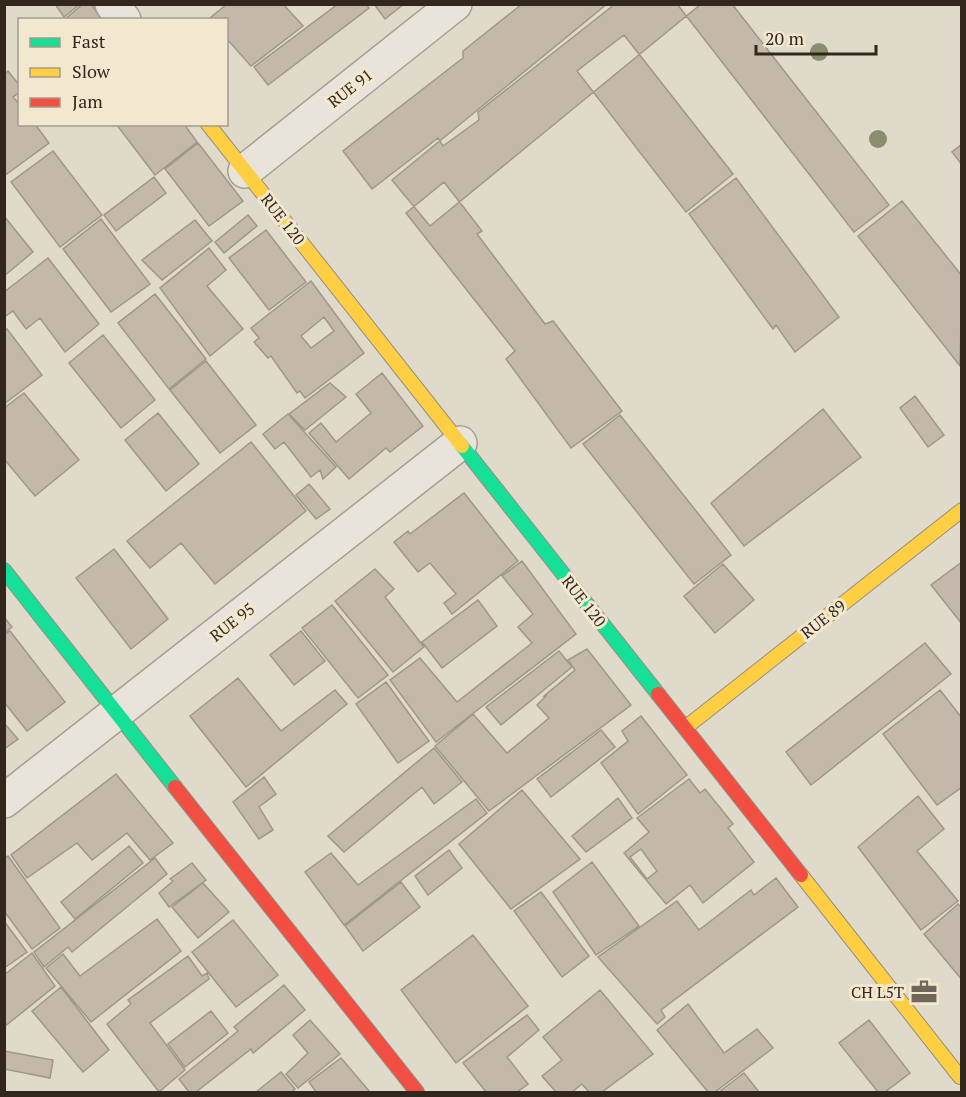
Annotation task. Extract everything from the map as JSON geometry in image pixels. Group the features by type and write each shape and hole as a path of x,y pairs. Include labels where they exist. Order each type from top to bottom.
{"street":[{"path":"112,4 122,18"},
{"name":"RUE 91","path":"245,171 455,4"},
{"name":"RUE 120","path":"210,126 961,1076"},
{"name":"RUE 95","path":"4,801 460,443"},
{"name":"RUE 89","path":"685,728 962,510"},
{"path":"4,570 417,1092"},
{"path":"947,1087 961,1076"}],"building":[{"path":"55,4 80,4 64,17"},
{"path":"83,4 91,4 101,18 66,18"},
{"path":"227,4 283,4 303,26 251,66 228,40 228,18 210,18"},
{"path":"338,4 366,4 369,8 268,85 254,67"},
{"path":"374,4 404,4 385,19"},
{"path":"522,4 615,4 478,112 479,120 443,146 438,138 372,189 343,151 463,58 463,51"},
{"path":"607,4 701,4 430,226 392,180"},
{"path":"677,4 732,4 889,205 854,232"},
{"path":"624,35 733,174 686,212 577,71"},
{"path":"8,71 18,84 18,93 13,97 18,103 18,126 36,126 49,143 4,176 4,74"},
{"path":"118,126 185,126 197,142 155,175"},
{"path":"198,143 243,201 209,226 165,169"},
{"path":"962,144 962,165 952,152"},
{"path":"53,151 102,215 60,247 11,182"},
{"path":"154,177 166,193 116,231 104,215"},
{"path":"736,178 839,317 795,352 776,325 773,329 689,214"},
{"path":"444,182 482,231 477,234 545,324 553,321 622,411 571,448 506,359 515,351 406,213"},
{"path":"902,201 962,276 960,366 858,236"},
{"path":"248,215 257,226 224,253 215,242"},
{"path":"4,216 33,252 4,276"},
{"path":"101,219 150,284 111,312 63,249"},
{"path":"195,220 212,241 162,280 142,260"},
{"path":"266,230 306,282 269,310 229,258"},
{"path":"209,248 226,270 207,286 243,329 210,356 160,288"},
{"path":"48,258 99,324 65,352 40,318 26,329 13,311 4,317 4,292"},
{"path":"311,281 364,353 305,398 300,391 297,393 271,356 268,358 254,342 259,338 251,328","holes":["324,317 334,331 311,348 301,336"]},
{"path":"155,294 206,359 169,389 118,323"},
{"path":"7,329 42,375 4,404 4,330"},
{"path":"103,335 155,400 121,428 69,363"},
{"path":"206,361 256,425 220,453 170,390"},
{"path":"382,373 423,426 390,452 386,448 349,479 309,433 321,423 336,442 371,413 356,394"},
{"path":"330,383 346,397 305,430 289,414"},
{"path":"24,393 79,460 35,496 4,459 4,408"},
{"path":"915,396 944,435 928,447 900,408"},
{"path":"823,409 861,457 744,546 711,503"},
{"path":"158,413 199,464 166,491 125,440"},
{"path":"288,414 336,467 323,479 320,470 311,477 284,442 275,449 263,434"},
{"path":"620,415 731,555 694,584 583,444"},
{"path":"251,442 306,511 215,584 181,543 150,568 127,541"},
{"path":"309,484 330,509 316,519 296,495"},
{"path":"464,493 518,561 452,614 444,603 456,594 430,563 418,572 394,542 408,531 410,534"},
{"path":"114,549 168,619 131,649 76,578"},
{"path":"522,561 576,634 436,742 390,680 420,658 457,702 532,643 518,627 533,614 502,576"},
{"path":"962,562 962,624 931,585"},
{"path":"723,564 754,600 715,633 684,596"},
{"path":"375,569 394,589 385,597 424,647 393,672 335,601"},
{"path":"478,600 497,626 442,668 422,642"},
{"path":"332,605 388,675 358,698 302,628"},
{"path":"4,617 12,627 4,633"},
{"path":"10,631 65,702 27,731 4,702 4,635"},
{"path":"301,631 325,661 294,685 270,655"},
{"path":"925,643 951,674 811,785 786,752"},
{"path":"587,649 631,705 489,811 435,746 473,714 507,753 549,718 537,705 546,696 544,696 575,670 568,660"},
{"path":"559,651 572,667 501,725 486,707"},
{"path":"238,678 281,731 335,690 347,704 246,787 190,716"},
{"path":"386,682 429,741 398,763 356,704"},
{"path":"940,690 962,718 962,787 937,805 883,734"},
{"path":"641,716 687,775 638,814 601,763 628,741 622,731"},
{"path":"4,723 18,739 4,749"},
{"path":"601,730 615,747 551,797 537,779"},
{"path":"434,748 462,782 434,804 422,787 344,852 328,836"},
{"path":"116,774 173,843 150,860 127,833 92,860 77,843 27,878 11,855"},
{"path":"264,777 276,794 259,807 273,830 259,839 233,802"},
{"path":"689,779 700,793 705,789 733,824 728,828 754,862 703,903 690,885 666,904 624,853 649,832 637,818","holes":["641,849 657,871 647,879 630,857"]},
{"path":"522,790 580,859 511,909 459,844"},
{"path":"918,796 944,829 917,851 958,901 921,930 858,847"},
{"path":"618,798 632,818 586,852 572,836"},
{"path":"476,799 487,813 344,925 305,872 331,853 358,885"},
{"path":"129,846 143,863 75,919 61,902"},
{"path":"449,850 462,868 428,895 415,876"},
{"path":"8,856 60,928 32,949 4,911 4,859"},
{"path":"155,858 167,874 72,952 68,947 44,967 34,952"},
{"path":"592,862 639,926 596,955 553,892"},
{"path":"192,863 206,880 169,907 159,893 173,881 170,879"},
{"path":"776,878 798,907 661,1010 665,1017 657,1024 598,957 677,901 699,930 751,890 754,895"},
{"path":"401,882 420,907 363,951 345,926"},
{"path":"203,883 229,912 198,938 172,907"},
{"path":"541,892 589,956 562,977 514,911"},
{"path":"958,904 962,908 962,980 924,934"},
{"path":"157,919 181,951 91,1022 46,968 63,954 80,976"},
{"path":"233,920 278,975 236,1007 192,952"},
{"path":"4,921 27,952 4,968"},
{"path":"473,935 528,1006 456,1063 401,990"},
{"path":"32,953 55,986 4,1027 4,975"},
{"path":"188,956 202,976 207,973 209,979 150,1023 185,1070 159,1092 107,1024 131,1004 128,1000"},
{"path":"284,985 305,1010 253,1053 251,1049 196,1092 189,1092 179,1079 238,1031 234,1027"},
{"path":"61,987 109,1050 83,1072 32,1011"},
{"path":"600,990 653,1054 602,1092 589,1092 582,1084 572,1092 556,1092 542,1076 562,1060 543,1037"},
{"path":"688,1004 724,1053 757,1029 773,1048 715,1092 708,1092 657,1030"},
{"path":"211,1011 228,1033 185,1067 168,1044"},
{"path":"527,1015 539,1030 507,1057 528,1084 517,1092 486,1092 463,1063"},
{"path":"310,1020 340,1054 298,1088 286,1074 308,1053 293,1035"},
{"path":"869,1020 910,1073 885,1092 878,1092 839,1043"},
{"path":"4,1051 53,1060 50,1078 4,1069"},
{"path":"341,1058 370,1092 316,1092 309,1082"},
{"path":"281,1072 295,1089 292,1092 256,1092"},
{"path":"744,1073 759,1092 719,1092"}],"traffic: fast":[{"path":"462,446 658,694"},
{"path":"4,570 175,787"}],"traffic: slow":[{"path":"210,126 462,446"},
{"path":"685,728 962,510"},
{"path":"801,875 960,1077"}],"traffic: jam":[{"path":"658,694 801,875"},
{"path":"175,787 417,1092"}],"place":[{"name":"CH L5T","path":"924,992"}]}
